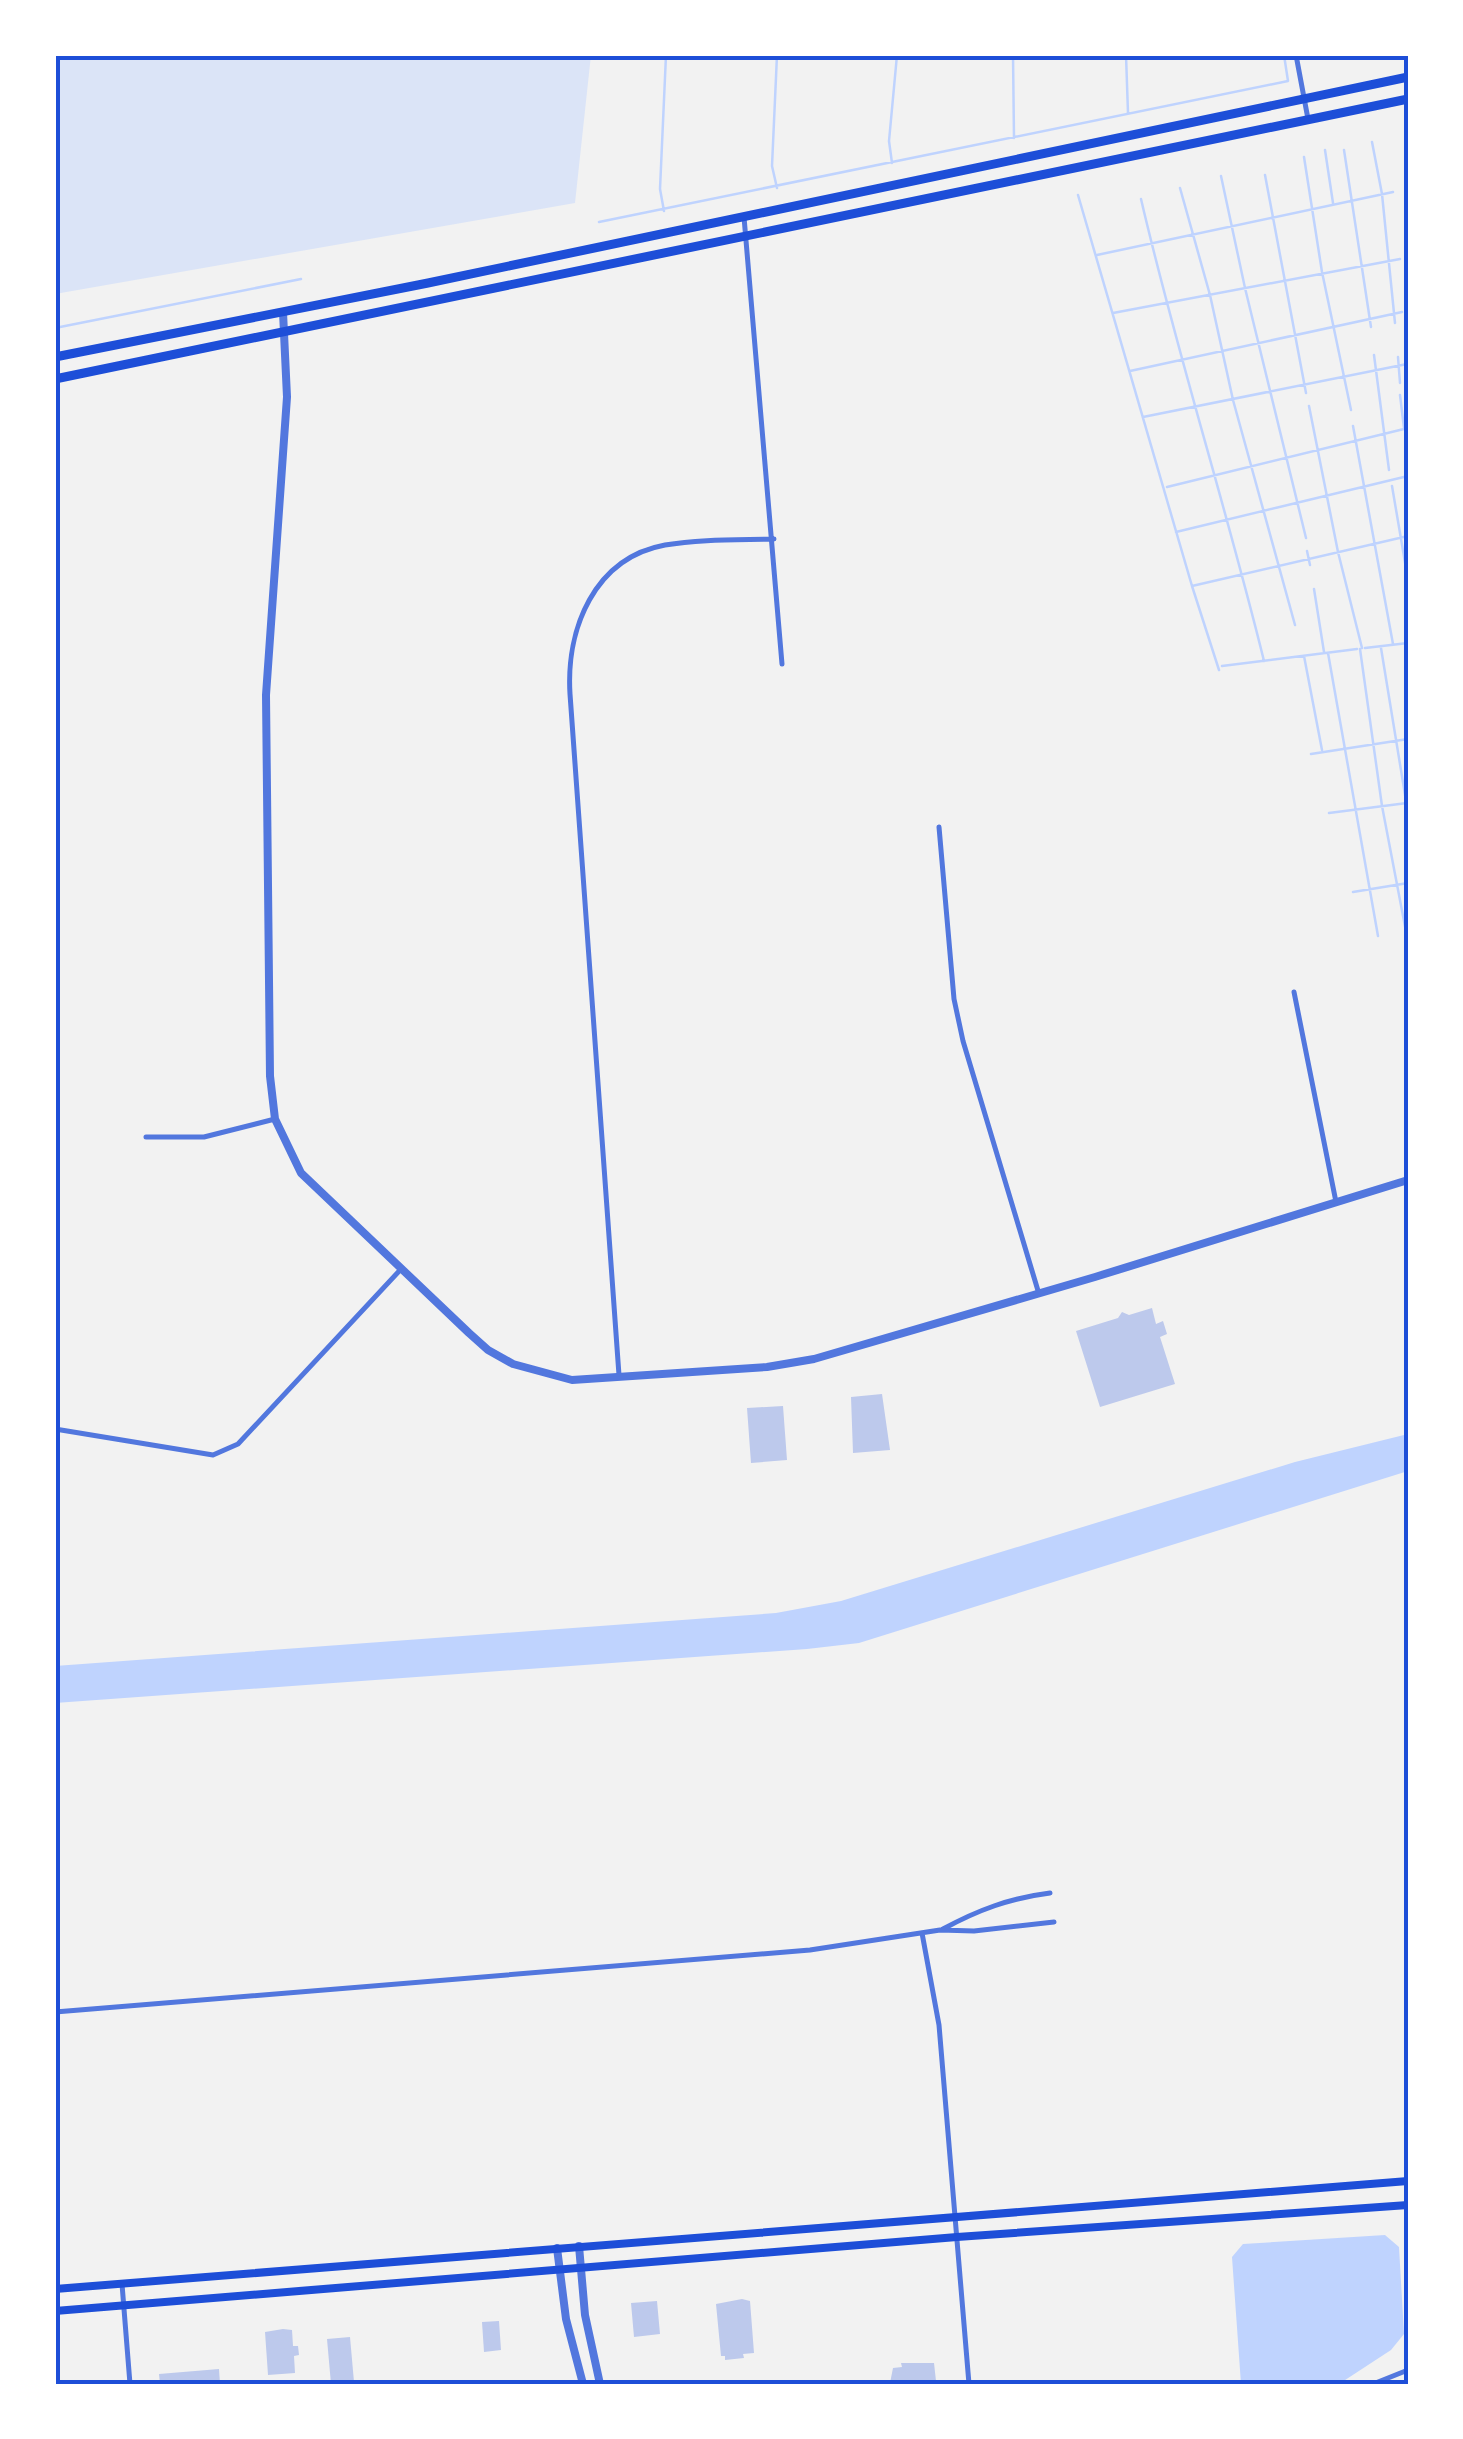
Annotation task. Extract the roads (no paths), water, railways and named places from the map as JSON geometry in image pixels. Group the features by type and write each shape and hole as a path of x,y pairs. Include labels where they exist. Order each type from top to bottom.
{"main road":[{"path":"55,356 1408,78"},
{"path":"55,379 1408,99"},
{"path":"55,2289 1408,2181"},
{"path":"55,2310 1408,2205"}],"street":[{"path":"1296,55 1308,119"},
{"path":"744,217 782,664"},
{"path":"283,312 287,397 266,696 270,1076 275,1120 301,1173 488,1350 513,1364 572,1380 767,1367 814,1359 1408,1180"},
{"path":"620,1378 568,666 571,646 582,613 598,586 610,572 636,555 666,545 774,539"},
{"path":"940,827 954,999 1038,1294"},
{"path":"1294,992 1336,1202"},
{"path":"146,1137 204,1138 275,1120"},
{"path":"55,1429 181,1452 213,1455 232,1447 402,1268"},
{"path":"940,1930 983,1908 1050,1893"},
{"path":"55,2012 810,1950 940,1930 974,1931 1054,1922"},
{"path":"922,1933 939,2025 969,2384"},
{"path":"579,2246 585,2315 600,2384"},
{"path":"558,2248 566,2319 583,2384"},
{"path":"122,2284 130,2384"},
{"path":"1373,2384 1408,2370"}],"water":[{"path":"1408,1434 1408,1471 859,1643 55,1703 55,1666 776,1613 841,1601 1295,1462"},
{"path":"1385,2235 1399,2247 1404,2334 1391,2350 1339,2384 1241,2384 1232,2257 1243,2244"}],"waterway":[{"path":"664,211 660,189 666,55"},
{"path":"777,55 772,166 777,188"},
{"path":"892,163 889,141 897,55"},
{"path":"1013,55 1014,138"},
{"path":"1126,55 1128,113"},
{"path":"599,222 1288,81 1284,55"},
{"path":"1372,142 1382,194 1395,323"},
{"path":"1325,150 1333,203"},
{"path":"1344,150 1371,327"},
{"path":"1304,157 1322,272 1351,410"},
{"path":"1265,175 1306,393"},
{"path":"1221,176 1306,538"},
{"path":"1180,188 1295,625"},
{"path":"1097,255 1393,192"},
{"path":"1078,195 1192,586"},
{"path":"1141,199 1264,661"},
{"path":"1113,313 1400,259"},
{"path":"55,328 301,279"},
{"path":"1130,371 1402,312"},
{"path":"1374,355 1389,470"},
{"path":"1398,357 1400,383"},
{"path":"1143,417 1407,364"},
{"path":"1400,395 1404,428"},
{"path":"1309,406 1362,648"},
{"path":"1353,426 1393,644"},
{"path":"1167,487 1408,428"},
{"path":"1176,532 1408,476"},
{"path":"1392,486 1408,580"},
{"path":"1219,670 1192,586 1408,536"},
{"path":"1307,551 1310,565"},
{"path":"1314,589 1324,652"},
{"path":"1365,648 1408,643"},
{"path":"1381,648 1408,813"},
{"path":"1222,666 1357,649"},
{"path":"1360,649 1382,806 1408,942"},
{"path":"1328,653 1378,936"},
{"path":"1304,656 1322,750"},
{"path":"1311,754 1408,739"},
{"path":"1329,813 1407,803"},
{"path":"1353,892 1408,883"}]}
